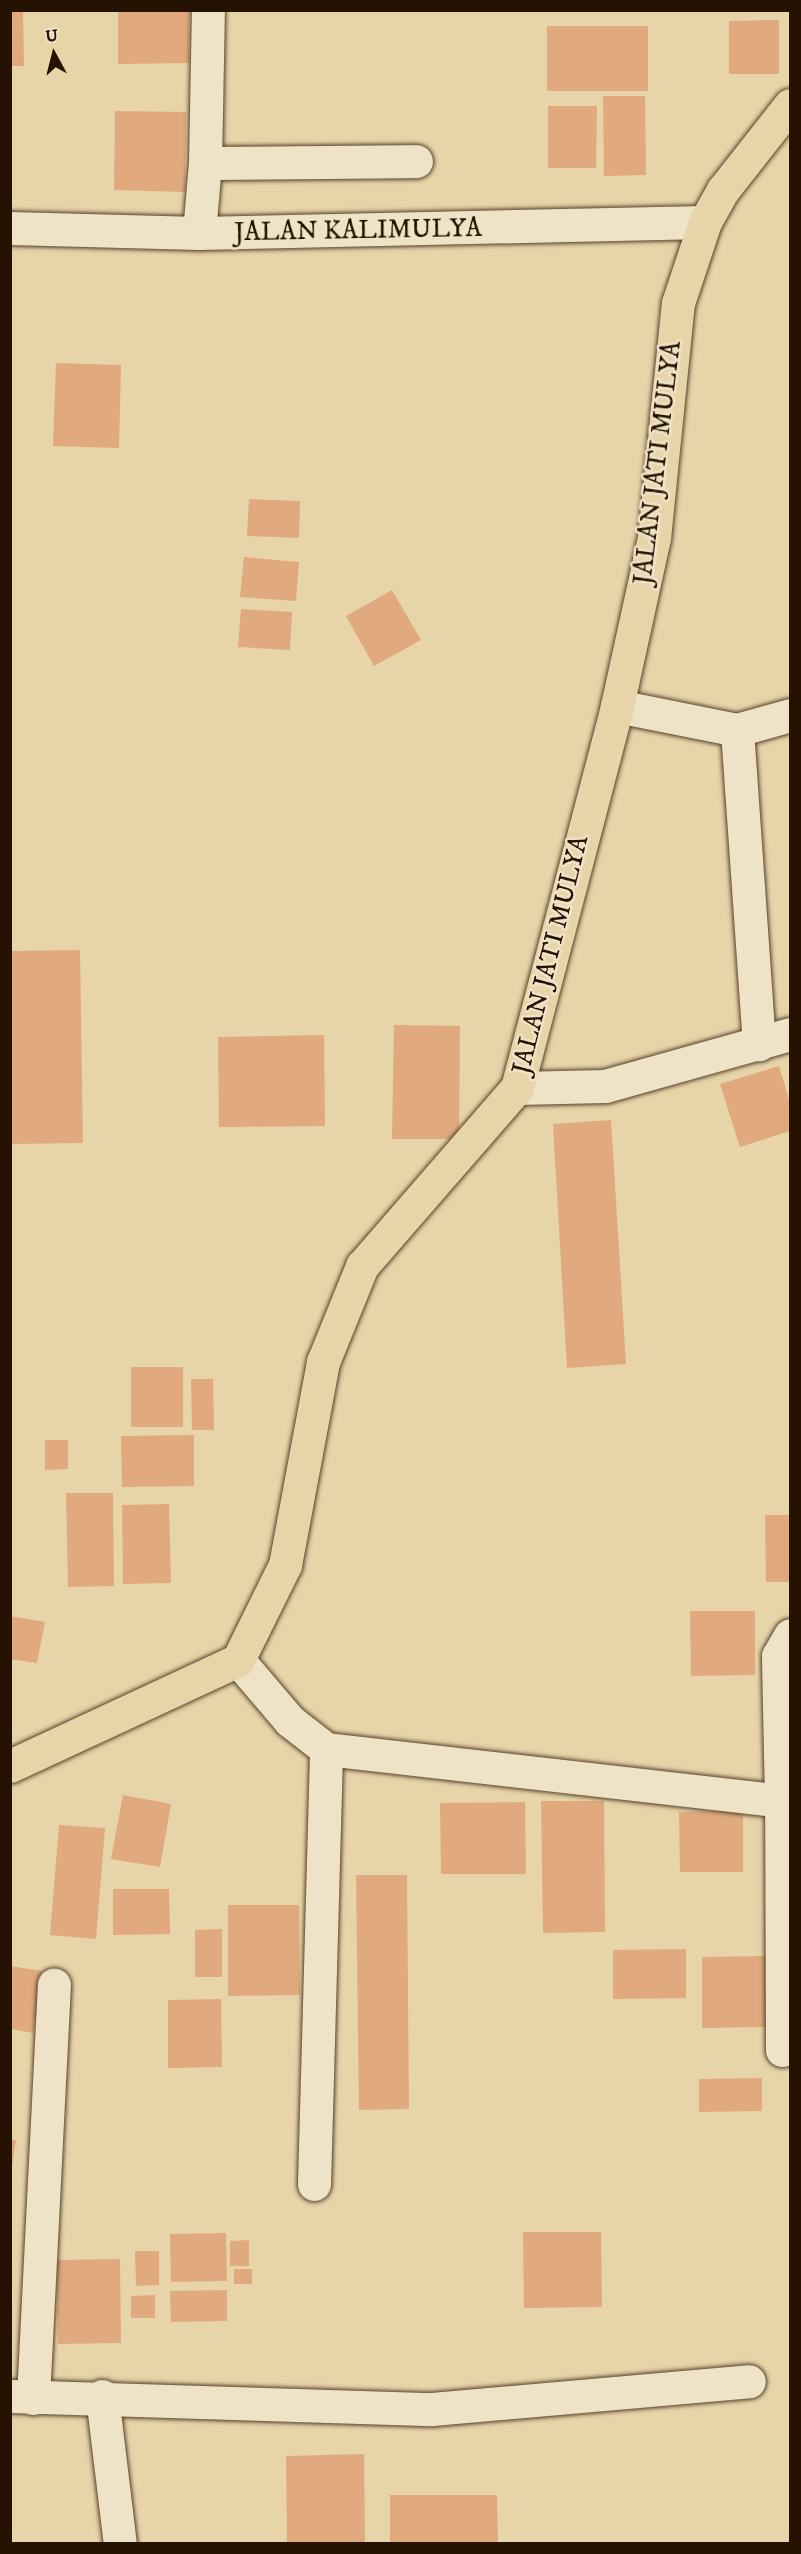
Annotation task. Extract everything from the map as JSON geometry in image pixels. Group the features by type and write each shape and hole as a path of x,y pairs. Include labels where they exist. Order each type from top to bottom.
{"main road":[{"name":"JALAN JATI MULYA","path":"238,1660 285,1565 323,1362 362,1266 517,1088 616,706 654,538 678,303 705,222 723,190 790,105"},
{"path":"10,1766 238,1660"}],"street":[{"path":"198,233 205,163 208,10"},
{"path":"205,163 416,160"},
{"name":"JALAN KALIMULYA","path":"10,228 198,233 705,222"},
{"path":"616,706 737,730 790,715"},
{"path":"737,730 759,1044"},
{"path":"517,1088 605,1086 790,1034"},
{"path":"782,2050 786,1801 778,1656 790,1635"},
{"path":"238,1660 290,1721 326,1749 786,1801"},
{"path":"314,2184 326,1749"},
{"path":"54,1985 22,2397 102,2396 432,2409 749,2381"},
{"path":"102,2396 120,2544"}],"building":[{"path":"10,10 23,10 24,66 10,66"},
{"path":"118,10 189,10 189,63 118,64"},
{"path":"779,20 779,74 729,74 729,21"},
{"path":"547,26 648,26 648,91 547,91"},
{"path":"603,96 645,96 646,175 604,176"},
{"path":"548,106 597,106 596,168 548,168"},
{"path":"115,111 186,112 185,192 114,190"},
{"path":"56,363 121,365 119,448 53,446"},
{"path":"249,499 300,501 299,538 247,536"},
{"path":"244,557 299,562 296,601 240,597"},
{"path":"392,590 421,640 374,666 346,616"},
{"path":"241,609 292,612 290,650 238,647"},
{"path":"80,950 83,1143 10,1144 10,951"},
{"path":"394,1025 460,1026 459,1139 392,1139"},
{"path":"324,1035 325,1126 219,1127 218,1037"},
{"path":"779,1066 790,1103 790,1131 740,1147 720,1084"},
{"path":"611,1120 626,1364 567,1368 553,1124"},
{"path":"131,1367 183,1367 183,1427 131,1427"},
{"path":"191,1379 213,1379 214,1430 192,1430"},
{"path":"194,1435 194,1486 122,1487 121,1436"},
{"path":"45,1440 68,1440 68,1469 45,1470"},
{"path":"66,1493 113,1493 114,1586 68,1587"},
{"path":"169,1504 171,1583 123,1584 122,1505"},
{"path":"765,1515 790,1515 790,1582 766,1582"},
{"path":"690,1611 755,1611 755,1675 691,1676"},
{"path":"10,1616 45,1622 37,1663 10,1659"},
{"path":"123,1795 171,1804 160,1867 111,1859"},
{"path":"541,1801 604,1801 605,1932 543,1933"},
{"path":"525,1802 526,1874 441,1874 440,1803"},
{"path":"743,1811 743,1872 680,1872 679,1812"},
{"path":"59,1825 105,1828 96,1939 50,1935"},
{"path":"356,1875 407,1875 409,2109 359,2110"},
{"path":"113,1889 169,1889 170,1934 113,1935"},
{"path":"228,1905 299,1905 300,1995 228,1996"},
{"path":"222,1929 222,1977 195,1977 195,1930"},
{"path":"686,1949 686,1998 613,1999 613,1950"},
{"path":"770,1956 771,2027 702,2028 702,1957"},
{"path":"10,1966 42,1971 33,2033 10,2029"},
{"path":"221,1999 222,2067 168,2068 168,2000"},
{"path":"762,2078 762,2111 699,2112 699,2079"},
{"path":"10,2139 16,2140 12,2167 10,2166"},
{"path":"523,2232 601,2232 602,2307 524,2308"},
{"path":"226,2233 227,2281 171,2282 170,2234"},
{"path":"249,2240 249,2266 230,2266 230,2241"},
{"path":"135,2251 159,2251 159,2285 136,2286"},
{"path":"120,2259 121,2343 58,2344 57,2260"},
{"path":"234,2269 252,2269 252,2284 234,2284"},
{"path":"227,2290 227,2321 171,2322 170,2291"},
{"path":"155,2295 155,2318 131,2318 131,2296"},
{"path":"364,2454 365,2544 287,2544 286,2456"},
{"path":"390,2495 497,2495 498,2544 390,2544"}]}
